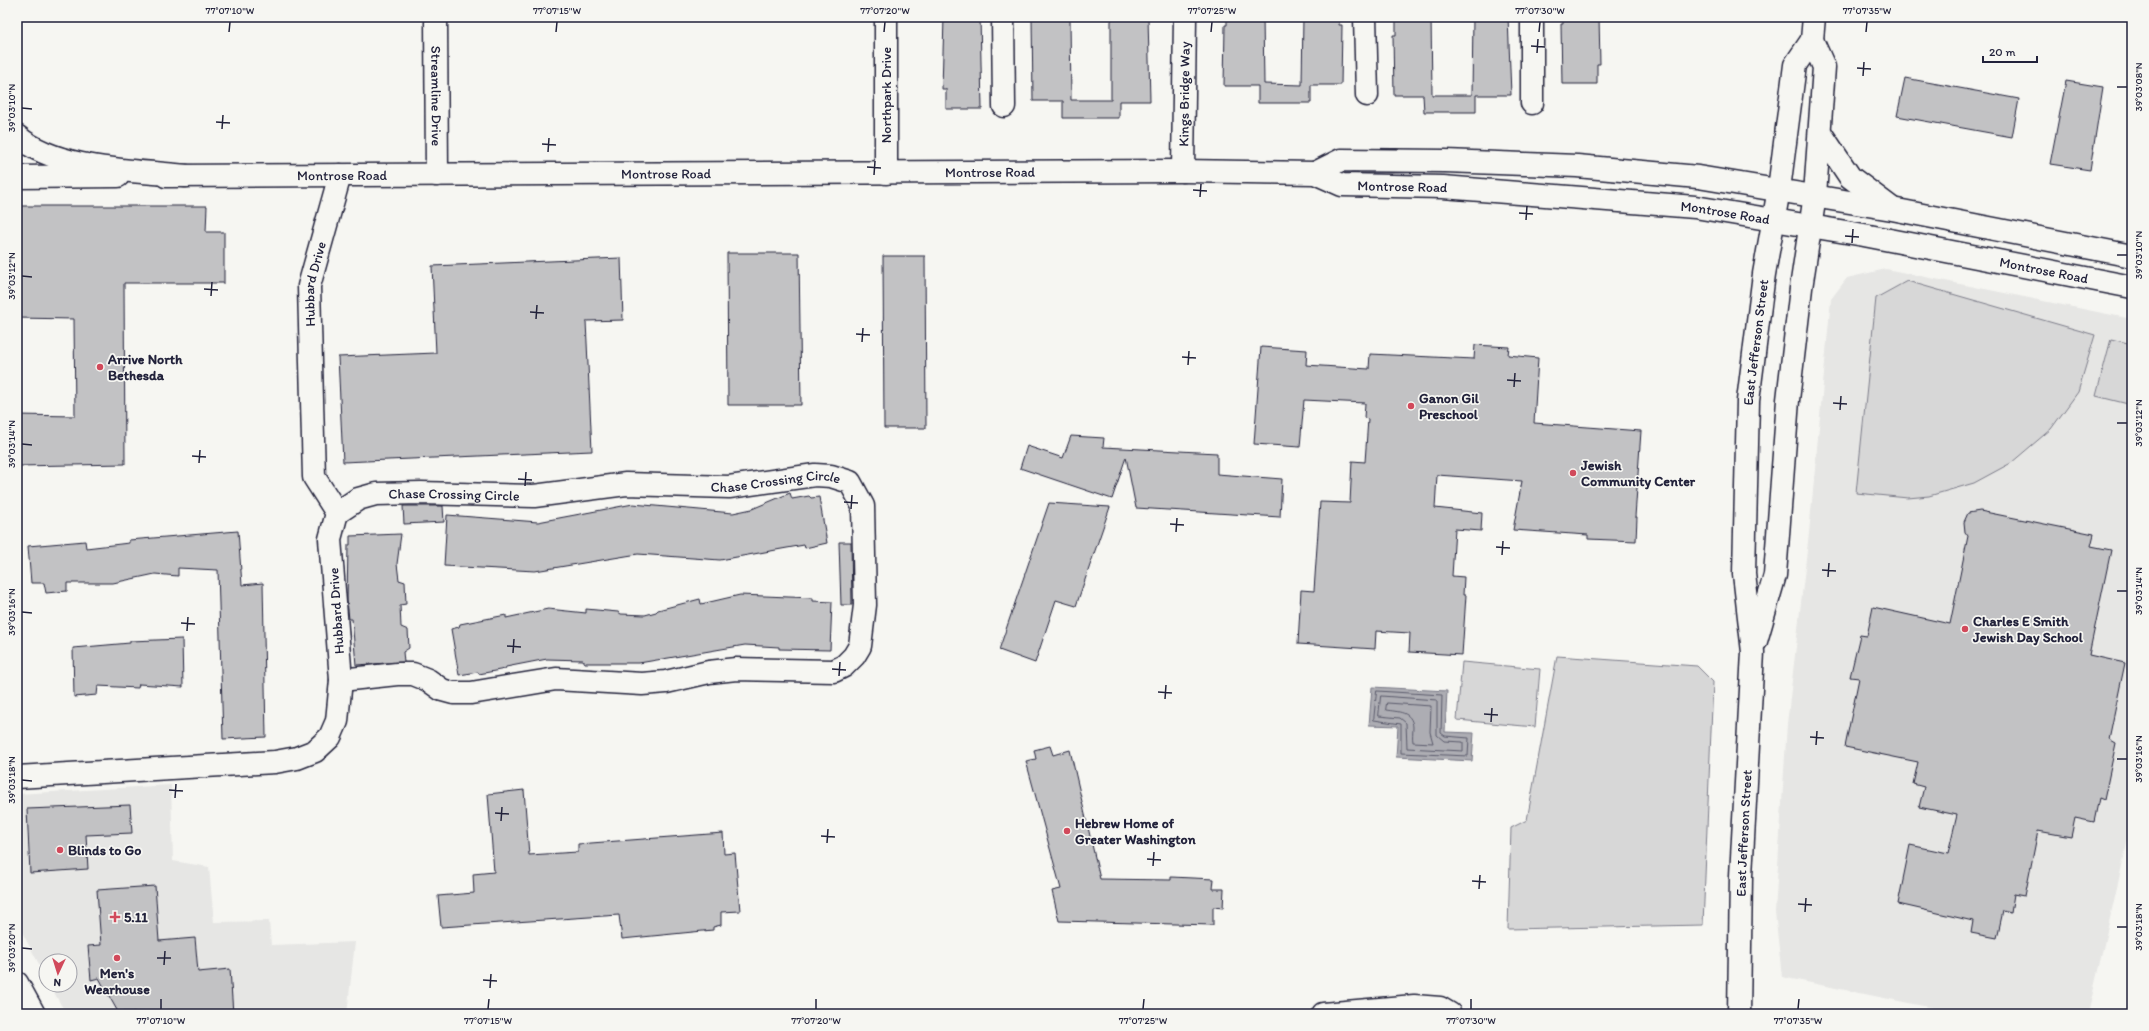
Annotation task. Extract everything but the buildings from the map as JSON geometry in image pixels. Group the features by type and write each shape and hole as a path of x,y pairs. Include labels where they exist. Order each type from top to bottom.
{"street":[{"name":"Streamline Drive","path":"436,17 437,175"},
{"name":"Northpark Drive","path":"886,17 886,173"},
{"path":"1002,17 1004,106"},
{"name":"Kings Bridge Way","path":"1183,171 1186,17"},
{"path":"1365,17 1367,95"},
{"path":"1532,17 1532,103"},
{"name":"East Jefferson Street","path":"1753,652 1775,575 1788,400 1815,195 1824,67 1812,40 1814,17"},
{"name":"East Jefferson Street","path":"1739,1014 1741,876 1753,652 1744,574 1748,401 1764,274 1779,189 1795,65 1812,40"},
{"path":"1820,132 1850,177 1892,209"},
{"path":"17,136 31,146 76,164 186,176"},
{"name":"Montrose Road","path":"1315,173 1341,160 1445,161 1600,168 1698,177 1779,189 1892,209 2132,256"},
{"name":"Montrose Road","path":"17,176 340,176 1183,171 1315,173 1342,185 1443,187 1695,207 1864,234 2132,287"},
{"name":"Hubbard Drive","path":"17,777 275,762 297,758 315,751 330,737 337,721 341,680 330,539 337,513 314,477 309,286 340,176"},
{"name":"Chase Crossing Circle","path":"337,513 358,499 376,494 421,493 534,496 626,484 728,487 816,474 831,476 850,482 863,506 865,542 865,605 860,646 854,656 844,666 834,670 736,668 709,672 666,682 642,684 556,679 470,694 453,694 442,690 428,680 413,674 397,674 341,680"},
{"path":"17,983 34,1014"},
{"path":"1323,1014 1414,1006 1440,1008 1450,1014"}],"shaded area":[{"name":"Charles E Smith Jewish Day School","path":"1886,269 2132,319 2132,822 2088,1014 1962,1014 1782,977 1775,912 1787,724 1809,533 1831,299 1847,278"},
{"path":"1907,281 2095,335 2078,392 2051,429 2011,463 1974,483 1929,496 1908,498 1856,493 1876,298"},
{"path":"2111,339 2132,344 2132,405 2096,396"},
{"path":"1557,656 1697,666 1713,682 1703,925 1508,929 1511,828 1527,820"},
{"path":"1462,662 1540,669 1535,727 1457,720"},
{"path":"171,785 173,861 209,867 214,922 269,921 271,945 355,942 347,1014 66,1014 54,993 78,993 78,953 38,953 38,962 17,923 17,794"}],"water":[{"path":"1372,687 1447,691 1445,732 1474,733 1472,761 1396,757 1398,726 1369,725"}],"place":[{"name":"Arrive North Bethesda","path":"100,367"},
{"name":"Ganon Gil Preschool","path":"1411,406"},
{"name":"Jewish Community Center","path":"1573,473"},
{"name":"Charles E Smith Jewish Day School","path":"1965,629"},
{"name":"Hebrew Home of Greater Washington","path":"1067,831"},
{"name":"Blinds to Go","path":"60,850"},
{"name":"5.11","path":"115,917"},
{"name":"Men's Wearhouse","path":"117,958"}]}
